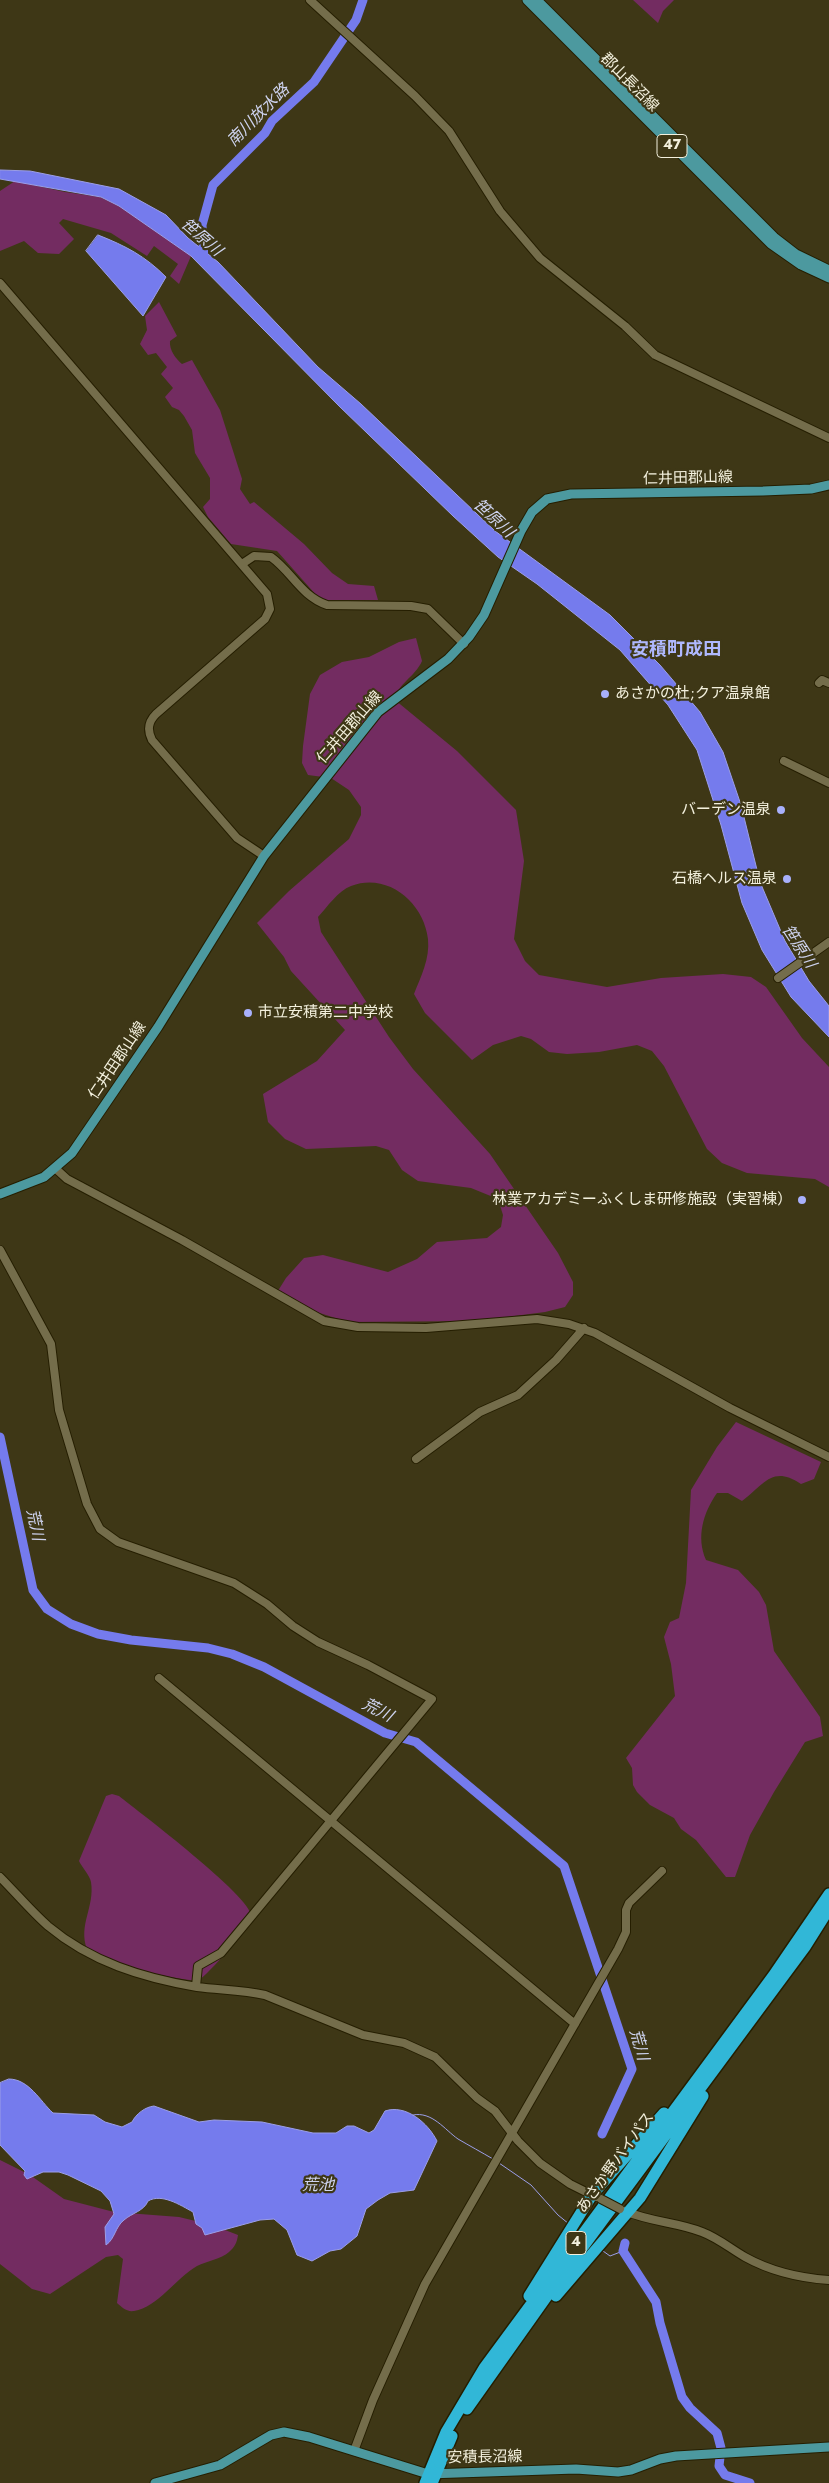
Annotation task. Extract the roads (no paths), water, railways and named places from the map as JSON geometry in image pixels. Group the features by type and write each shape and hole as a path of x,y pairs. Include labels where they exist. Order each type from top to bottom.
{"highway":[{"name":"あさか野バイパス","path":"496,2360 786,1958 829,1894"},
{"name":"あさか野バイパス","path":"430,2478 436,2452 454,2417 760,2009 813,1935 829,1909"},
{"path":"496,2360 514,2349 624,2211 640,2198 760,2009"},
{"path":"496,2360 500,2341 596,2197 666,2111 723,2036 745,2014"}],"main road":[{"name":"郡山長沼線","path":"527,0 770,244 801,265 829,278"},
{"name":"郡山長沼線","path":"537,0 774,237 796,254 829,270"},
{"name":"仁井田郡山線","path":"0,1194 37,1181 56,1169 72,1153 158,1027 264,856 378,712 448,659 464,644 480,622 521,531 530,514 538,505 559,496 763,492 811,489 829,485"},
{"name":"安積長沼線","path":"155,2483 220,2465 278,2433 299,2434 430,2478 576,2469 618,2472 631,2470 660,2459 676,2456 829,2447"}],"street":[{"path":"310,0 450,131 500,211 540,258 625,326 655,355 829,438"},
{"path":"0,282 267,594 270,609 266,618 156,714 151,720 148,730 152,740 237,838 264,856"},
{"path":"242,564 254,556 271,557 305,593 316,601 327,605 411,606 428,610 464,644"},
{"path":"820,683 822,680 829,683"},
{"path":"784,761 829,783"},
{"path":"780,978 829,942"},
{"path":"56,1169 67,1179 332,1323 358,1327 426,1328 537,1319 584,1328 730,1408 829,1457"},
{"path":"0,1250 50,1341 56,1396 61,1420 81,1489 93,1518 103,1532 118,1542 234,1583 267,1604 292,1626 318,1642 368,1665 432,1699 221,1953 198,1966 196,1986"},
{"path":"416,1459 480,1412 518,1395 556,1360 584,1328"},
{"path":"160,1678 575,2024"},
{"path":"354,2451 373,2400 412,2310 624,1937 629,1903 662,1871"},
{"path":"0,1877 47,1924 82,1950 124,1969 196,1986 249,1991 265,1995 363,2035 397,2041 422,2050 448,2067 477,2098 495,2111 512,2133 540,2163 570,2184 624,2211 706,2233 744,2256 775,2271 802,2278 829,2280"}],"water":[{"path":"0,170 30,171 119,189 166,215 188,238 218,262 318,367 361,404 495,531 610,615 660,665 700,712 723,752 741,805 760,882 785,941 809,981 829,1006 829,1037 791,997 762,950 742,903 721,825 697,750 668,705 620,650 537,584 498,557 453,516 339,406 191,256 119,206 101,197 0,179"},
{"path":"98,235 135,252 166,277 143,316 86,251"},
{"name":"荒池","path":"9,2079 16,2080 28,2087 53,2113 94,2115 105,2122 122,2127 132,2122 144,2109 154,2106 199,2122 214,2120 262,2122 313,2133 336,2133 347,2126 354,2126 369,2133 374,2130 385,2111 401,2110 422,2122 437,2141 414,2190 390,2193 378,2200 366,2209 357,2236 341,2249 330,2251 312,2261 297,2255 287,2230 274,2219 260,2220 205,2235 202,2228 196,2224 193,2212 171,2201 159,2198 148,2201 141,2210 124,2220 106,2245 105,2227 114,2214 110,2201 101,2191 59,2172 43,2172 27,2179 24,2175 25,2171 0,2145 0,2083"}],"waterway":[{"name":"南川放水路","path":"204,261 202,225 213,185 265,133 272,121 314,82 356,20 363,0"},
{"name":"荒川","path":"0,1437 33,1590 47,1609 71,1624 98,1634 131,1640 208,1648 232,1654 264,1667 385,1733 416,1742 564,1866 632,2069 602,2134"},
{"path":"413,2115 432,2118 458,2139 493,2159"},
{"path":"499,2163 531,2185 558,2215 569,2224"},
{"name":"荒川","path":"625,2243 623,2251 656,2302 660,2323 682,2397 690,2408 717,2433 721,2448 719,2466 725,2475 750,2483"},
{"path":"603,2251 610,2256 623,2251"}],"place":[{"name":"あさかの杜;クア温泉館","path":"605,694"},
{"name":"バーデン温泉","path":"781,810"},
{"name":"石橋ヘルス温泉","path":"787,879"},
{"name":"市立安積第二中学校","path":"248,1013"},
{"name":"林業アカデミーふくしま研修施設（実習棟）","path":"802,1200"}],"district":[{"name":"安積町成田","path":"676,651"}],"water label":[{"name":"笹原川","path":"201,238"},
{"name":"笹原川","path":"493,519"},
{"name":"笹原川","path":"798,947"}]}
